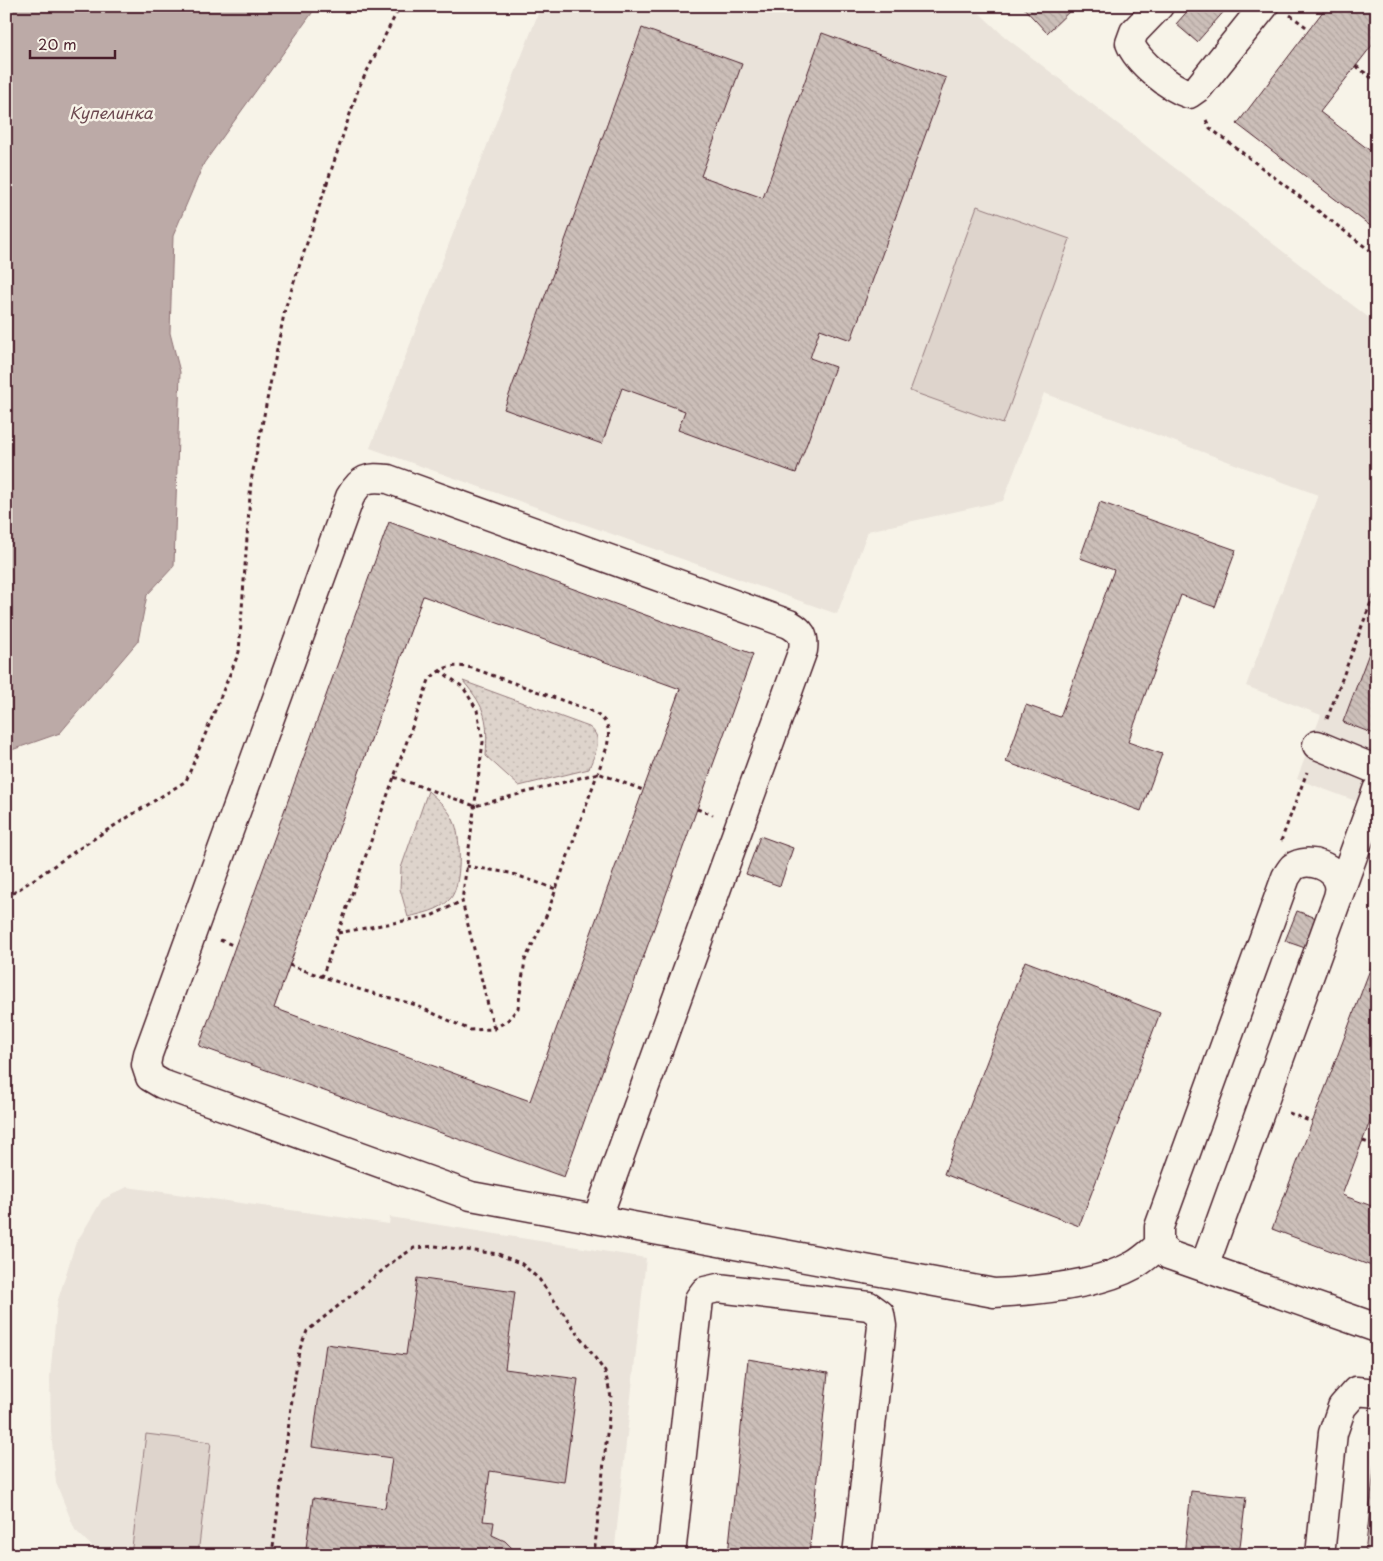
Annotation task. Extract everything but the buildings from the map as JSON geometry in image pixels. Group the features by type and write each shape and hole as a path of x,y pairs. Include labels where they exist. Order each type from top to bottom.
{"lane":[{"path":"1159,6 1134,32 1130,43 1134,53 1175,89 1189,94 1199,87 1274,8"},
{"path":"597,1219 805,641 801,631 789,624 388,479 371,477 358,483 350,496 148,1054 146,1065 150,1077 162,1084 471,1196 994,1293 1034,1291 1105,1276 1134,1265 1159,1246"},
{"path":"1317,745 1374,767 1377,770"},
{"path":"1204,1267 1377,790"},
{"path":"1159,1246 1159,1226 1286,877 1294,867 1304,863 1321,865 1333,872 1339,884 1338,897"},
{"path":"1159,1246 1170,1255 1377,1328"},
{"path":"671,1555 699,1299 705,1291 718,1288 870,1306 880,1314 882,1326 857,1555"},
{"path":"1320,1555 1333,1433 1336,1424 1342,1407 1356,1391 1377,1393"}],"path":[{"path":"6,898 101,834 186,782 239,652 251,480 285,308 359,86 400,6"},
{"path":"1274,8 1309,30"},
{"path":"1356,66 1377,82"},
{"path":"1377,104 1374,115 1377,120"},
{"path":"1206,120 1210,128 1377,256"},
{"path":"289,965 322,977 361,990 413,1004 470,1030 494,1029 508,1020 518,1008 525,960 556,889 598,773 610,732 604,718 590,710 472,668 455,664 438,670 429,680 322,977"},
{"path":"438,670 463,688 477,710 483,742 462,901 494,1029"},
{"path":"394,777 474,806 598,773 643,790"},
{"path":"466,866 510,873 556,889"},
{"path":"338,933 431,916 462,901"},
{"path":"1282,1110 1312,1122"},
{"path":"1363,1141 1377,1146"},
{"path":"272,1555 295,1376 299,1351 307,1332 394,1261 414,1248 435,1246 498,1254 522,1264 539,1279 605,1372 611,1397 610,1421 594,1555"}],"shaded area":[{"path":"541,6 972,6 1005,37 1377,324 1377,760 1361,803 1297,779 1321,715 1246,686 1318,495 1044,393 1003,501 868,531 837,614 370,448"},
{"path":"977,206 1070,239 1003,424 910,391"},
{"path":"463,681 589,727 594,731 597,746 589,769 519,786 486,756 487,733 484,716 477,699"},
{"path":"428,791 447,810 455,824 459,851 457,884 454,893 446,903 430,911 408,917 400,889 401,868"},
{"path":"127,1187 389,1224 390,1217 646,1258 614,1555 101,1555 75,1530 56,1483 51,1432 50,1377 57,1303 75,1245 102,1200"},
{"path":"146,1434 211,1442 198,1555 131,1555"}],"water":[{"name":"Купелинка","path":"6,6 317,6 204,163 173,236 170,333 180,372 174,566 147,595 138,641 60,733 6,752"}]}
